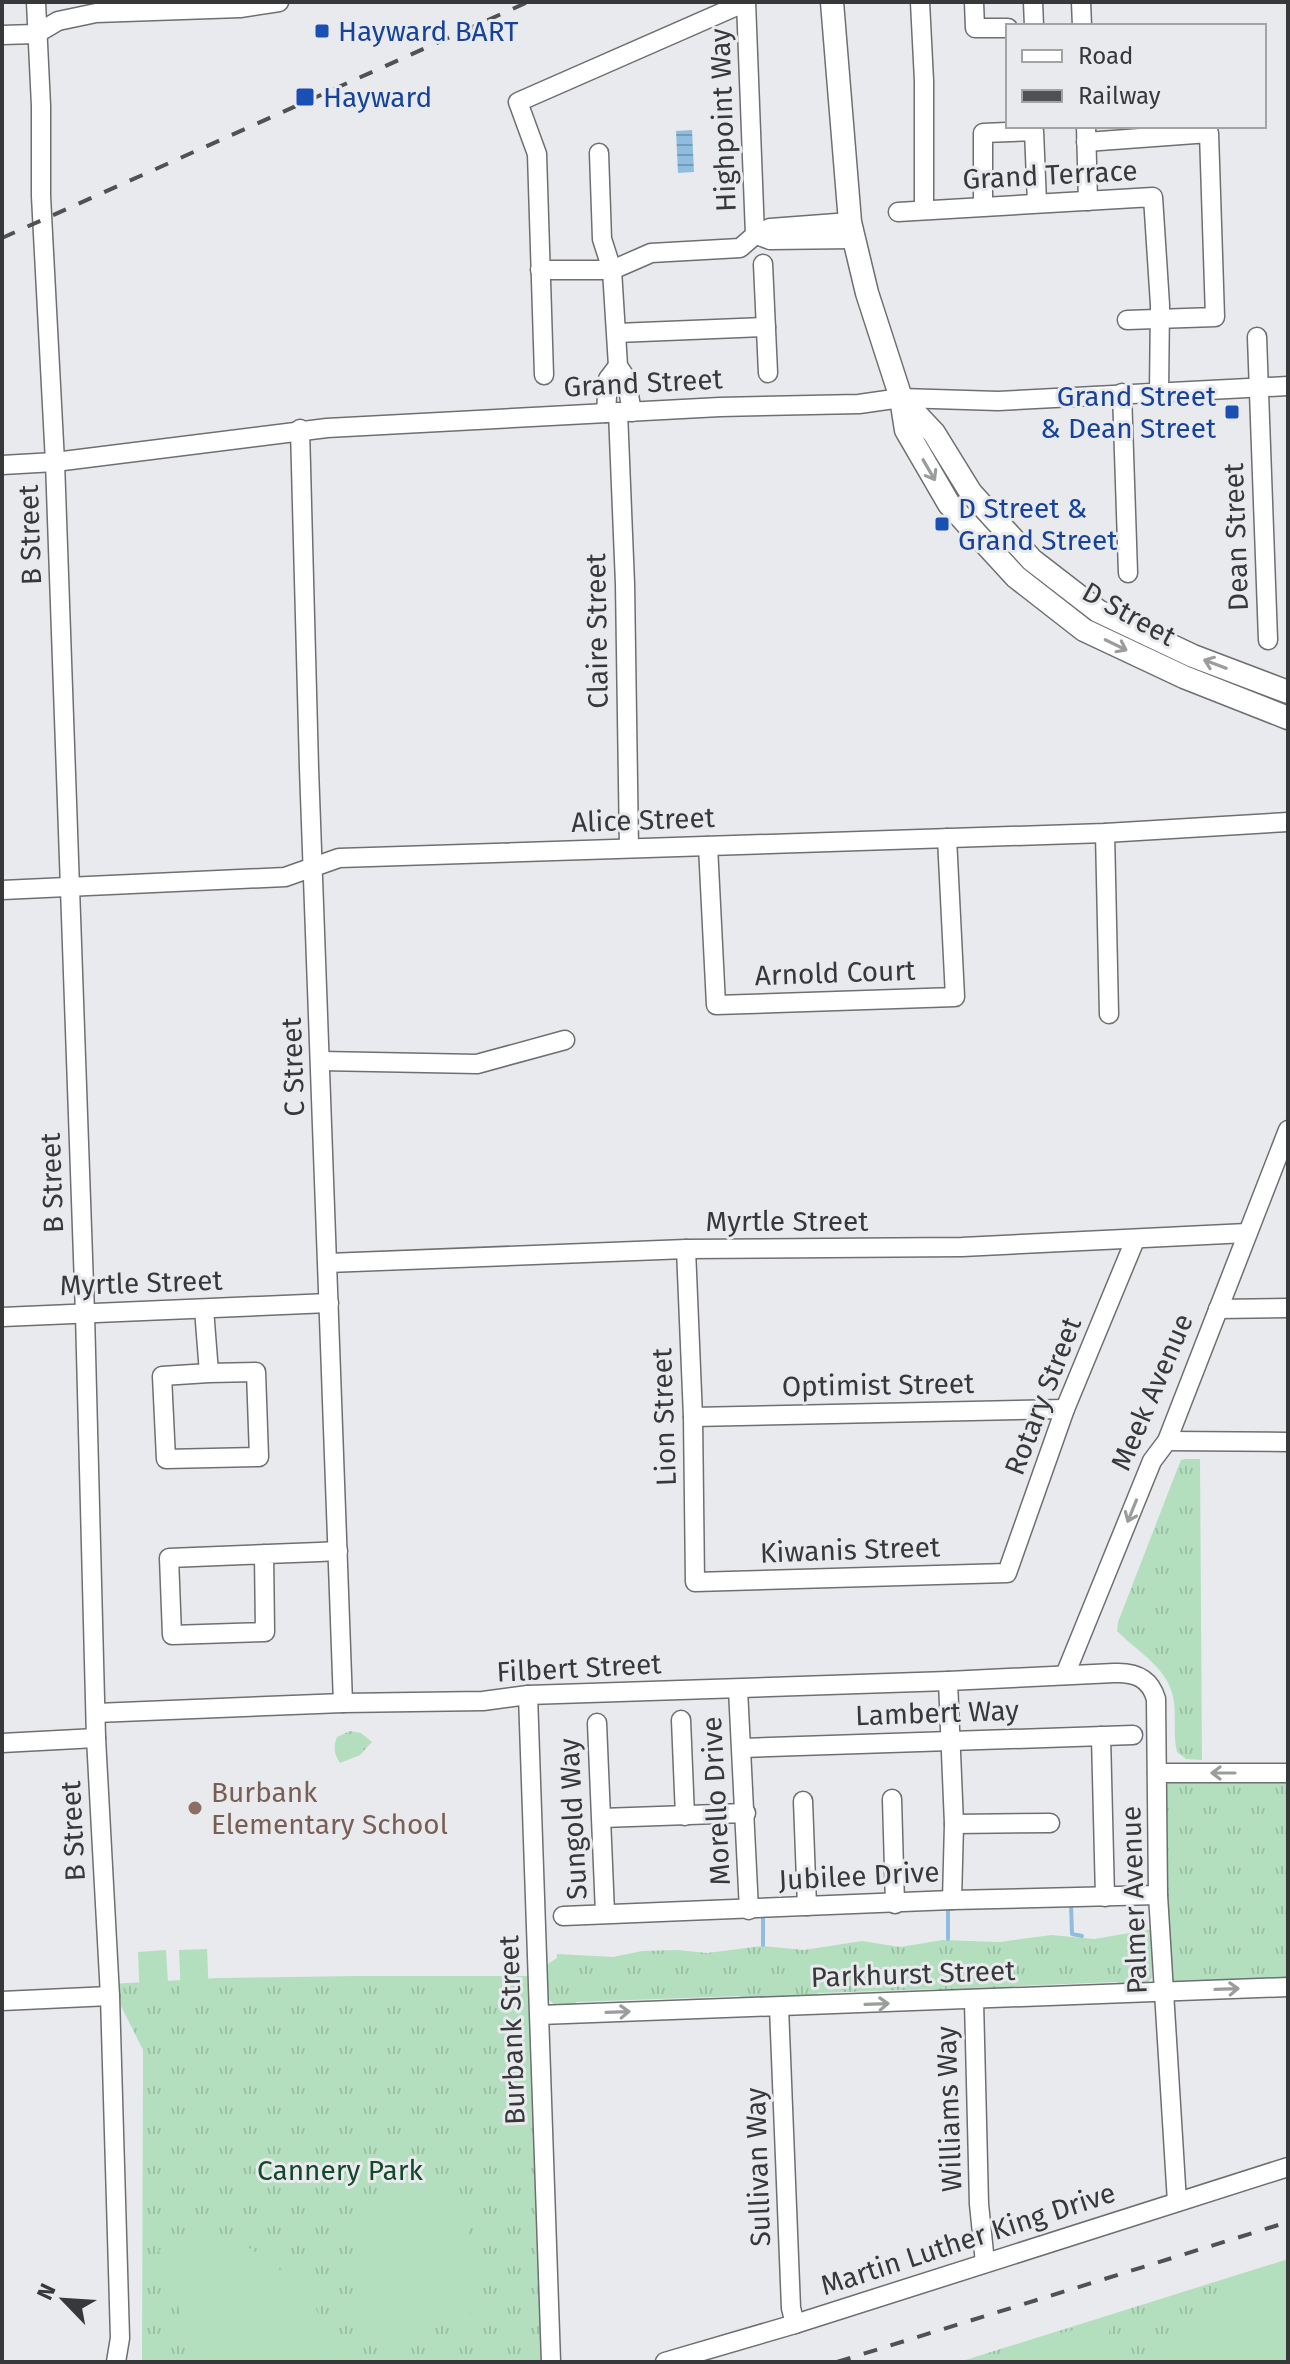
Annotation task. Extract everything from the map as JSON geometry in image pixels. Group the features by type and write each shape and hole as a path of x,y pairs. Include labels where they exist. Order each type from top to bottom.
{"main road":[{"name":"D Street","path":"832,2 852,231 867,293 901,398 906,430 949,504 1016,577 1084,630 1184,677 1288,718"},
{"name":"D Street","path":"901,398 934,433 971,493 1032,560 1098,611 1193,656 1288,692"}],"street":[{"name":"B Street","path":"36,2 85,1314 96,1738 110,1996 120,2338 116,2362"},
{"path":"2,35 36,34 58,21 96,13 240,8 279,2"},
{"path":"544,375 537,154 518,102 746,2"},
{"name":"Highpoint Way","path":"746,2 755,235"},
{"path":"920,2 924,81 924,209"},
{"path":"974,2 975,28 1006,28"},
{"path":"1033,2 1034,24"},
{"path":"1081,2 1082,24"},
{"path":"983,206 983,133 1034,131 1037,203"},
{"path":"1088,201 1086,134 1209,133 1215,317 1127,320"},
{"path":"599,153 602,239 612,270 618,366 626,378 618,412"},
{"name":"Grand Terrace","path":"898,212 1153,197 1160,319 1159,393"},
{"path":"540,270 612,270 651,253 740,248 755,235 770,228 852,231"},
{"path":"763,264 768,373"},
{"path":"617,333 766,327"},
{"name":"Dean Street","path":"1257,337 1268,640"},
{"path":"618,366 608,379 618,412"},
{"name":"Grand Street","path":"2,465 55,462 300,429 729,406 859,404 901,398 998,401 1288,386"},
{"path":"1122,393 1128,573"},
{"name":"Claire Street","path":"618,412 625,584 629,848"},
{"name":"C Street","path":"300,429 343,1703"},
{"name":"Alice Street","path":"2,890 285,877 339,858 1105,833 1288,822"},
{"path":"1105,833 1109,1014"},
{"name":"Arnold Court","path":"708,846 716,1005 955,997 947,838"},
{"path":"321,1061 477,1064 565,1040"},
{"name":"Meek Avenue","path":"1065,1675 1152,1461 1167,1441 1288,1130"},
{"name":"Myrtle Street","path":"328,1263 686,1249 878,1249 1247,1233"},
{"name":"Rotary Street","path":"1007,1573 1065,1409 1135,1240"},
{"name":"Lion Street","path":"686,1249 693,1417 695,1582"},
{"name":"Myrtle Street","path":"2,1317 329,1303"},
{"path":"1218,1309 1288,1308"},
{"path":"204,1309 209,1373"},
{"path":"256,1372 259,1457 166,1459 162,1376 209,1373 256,1372"},
{"name":"Optimist Street","path":"693,1417 1065,1409"},
{"path":"1167,1441 1288,1442"},
{"path":"264,1554 265,1632 172,1635 169,1558 264,1554 338,1551"},
{"name":"Kiwanis Street","path":"695,1582 1007,1573"},
{"name":"Palmer Avenue","path":"1065,1675 1127,1672 1149,1683 1156,1699 1158,1895 1177,2202"},
{"name":"Filbert Street","path":"96,1713 483,1701 528,1695 1065,1675"},
{"path":"948,1681 954,1824 952,1900"},
{"name":"Morello Drive","path":"738,1689 749,1910"},
{"name":"Burbank Street","path":"528,1695 551,2362"},
{"path":"681,1720 685,1816"},
{"name":"Sungold Way","path":"597,1723 605,1913"},
{"name":"Lambert Way","path":"743,1748 1133,1735"},
{"path":"1101,1736 1105,1897"},
{"path":"2,1743 96,1738"},
{"path":"1157,1773 1288,1773"},
{"path":"892,1799 895,1904"},
{"path":"803,1801 807,1906"},
{"path":"602,1818 746,1813"},
{"path":"954,1824 1050,1823"},
{"name":"Jubilee Drive","path":"563,1916 1158,1895"},
{"name":"Parkhurst Street","path":"540,2015 1288,1987"},
{"path":"2,2001 110,1996"},
{"name":"Williams Way","path":"974,2001 979,2204 985,2263"},
{"name":"Sullivan Way","path":"779,2007 791,2308 795,2324"},
{"name":"Martin Luther King Drive","path":"665,2362 795,2324 1288,2167"}],"green space":[{"path":"1200,1459 1202,1760 1186,1759 1177,1752 1171,1690 1152,1662 1117,1631 1181,1460"},
{"path":"350,1731 361,1733 372,1742 360,1755 340,1763 335,1750 337,1737"},
{"path":"1288,1779 1288,1980 1182,1984 1172,1980 1168,1971 1165,1785 1174,1781"},
{"path":"1153,1929 1152,1978 1146,1984 1122,1987 1117,1982 1014,1986 1008,1991 941,1994 936,1989 818,1993 812,1999 745,2001 739,1996 577,2002 571,2007 557,2007 546,1997 546,1965 557,1958 557,1954 613,1957 642,1951 707,1953 762,1946 804,1950 862,1941 900,1947 943,1940 1000,1942 1051,1935 1094,1939"},
{"path":"207,1949 209,1997 181,1999 179,1950"},
{"path":"166,1950 169,1998 140,2000 138,1952"},
{"name":"Cannery Park","path":"530,1976 544,2362 142,2362 143,2050 110,1984 219,1978"},
{"path":"455,2173 486,2309 376,2342 358,2305 358,2225 384,2197"},
{"path":"200,2233 240,2241 306,2289 338,2353 298,2362 197,2362 159,2250"},
{"path":"1288,2259 1288,2362 959,2362"},
{"path":"1288,2261 1288,2362 1159,2362 1180,2328 1210,2302 1261,2272"},
{"path":"1110,2319 1107,2362 993,2362 1005,2350"}],"water":[{"path":"692,130 694,172 678,173 676,131"}],"waterway":[{"path":"1071,1904 1072,1934 1082,1936"},
{"path":"948,1910 948,1939"},
{"path":"763,1916 763,1945"}],"railway":[{"path":"2,238 528,2"},
{"path":"837,2362 1288,2222"}],"place":[{"name":"Hayward BART","path":"322,31"},
{"name":"Hayward","path":"305,97"},
{"name":"Grand Street & Dean Street","path":"1232,412"},
{"name":"D Street & Grand Street","path":"942,524"},
{"name":"Burbank Elementary School","path":"195,1808"}]}
